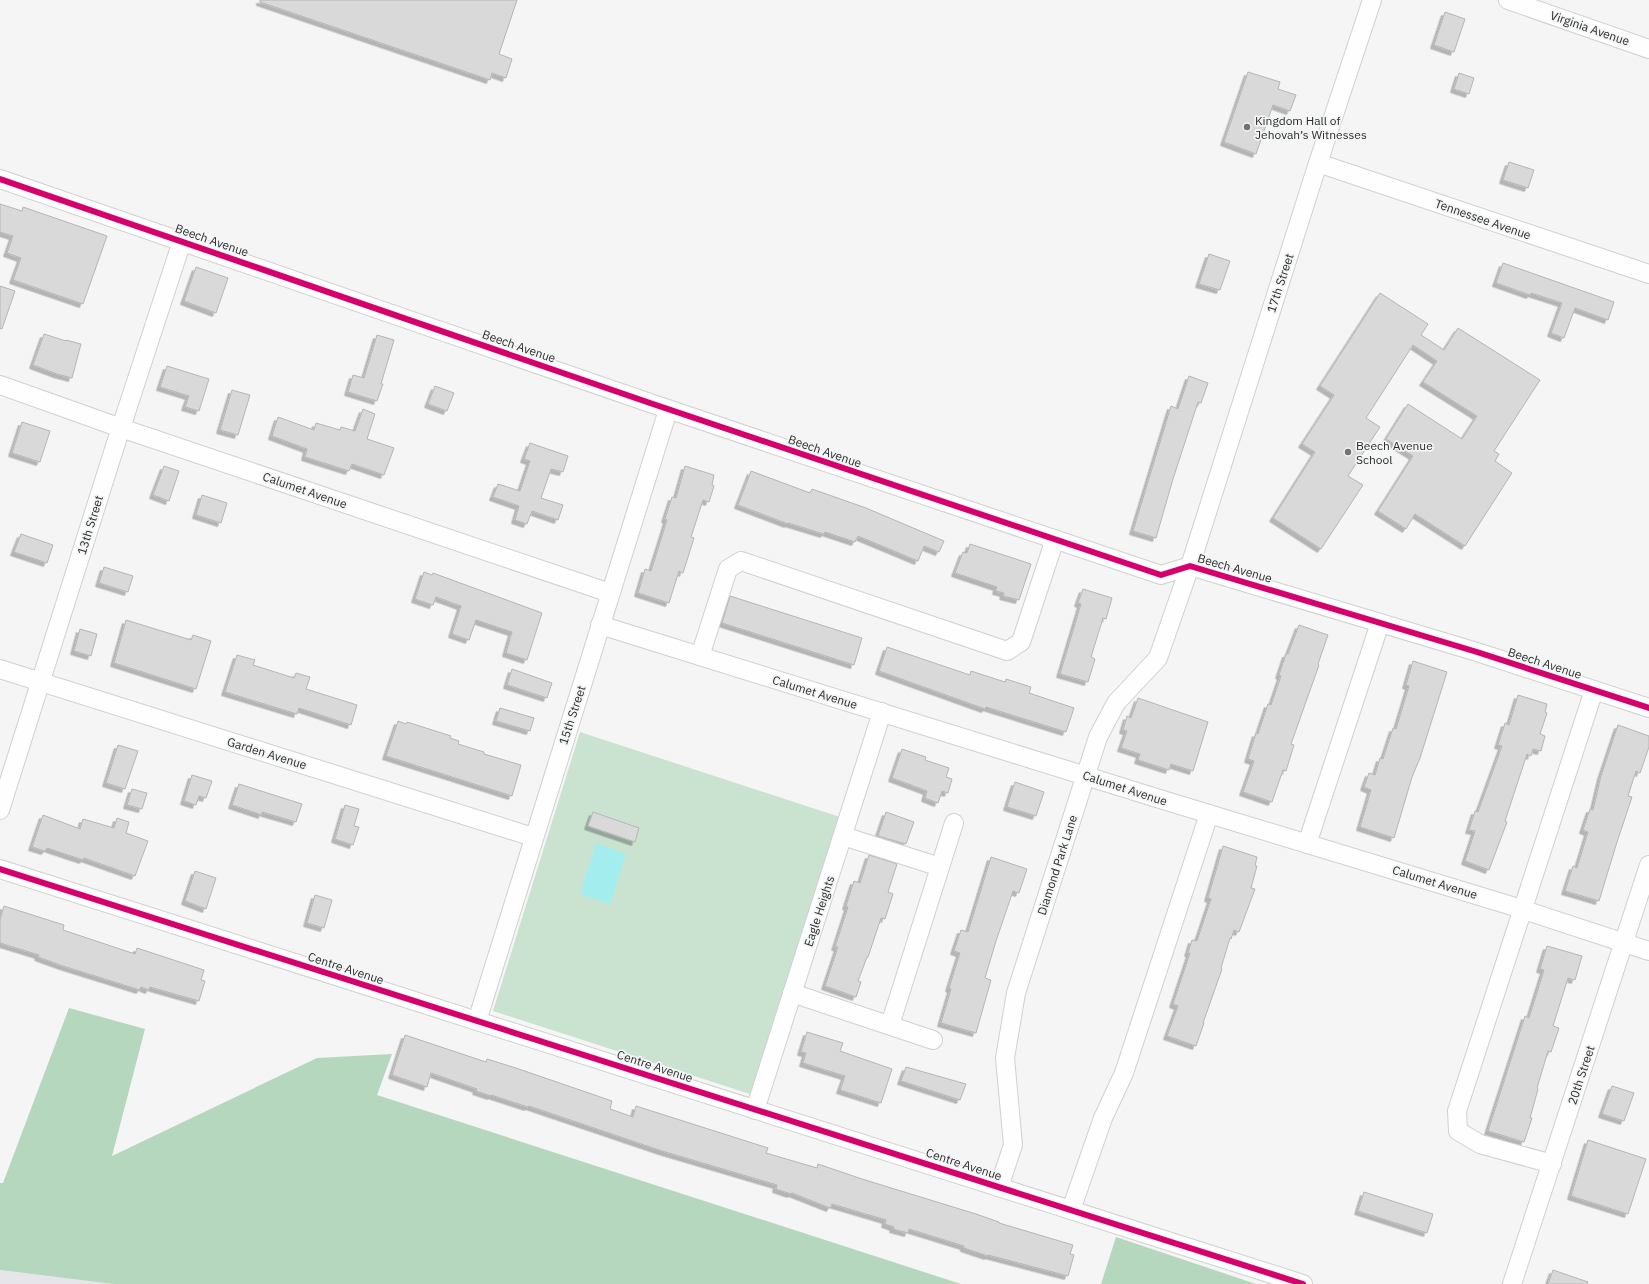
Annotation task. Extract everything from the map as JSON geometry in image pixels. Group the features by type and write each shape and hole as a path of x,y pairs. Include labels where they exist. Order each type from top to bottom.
{"street":[{"name":"17th Street","path":"1190,566 1318,163 1372,0"},
{"name":"Virginia Avenue","path":"1508,0 1649,49"},
{"name":"Tennessee Avenue","path":"1318,163 1649,274"},
{"name":"Beech Avenue","path":"0,179 668,410 1161,575 1190,566 1477,652 1649,708"},
{"name":"13th Street","path":"0,810 182,241"},
{"name":"Calumet Avenue","path":"0,385 121,428 610,593"},
{"name":"15th Street","path":"476,1021 668,410"},
{"path":"700,656 728,569 741,561 1007,651 1021,642 1055,539"},
{"name":"Diamond Park Lane","path":"999,1187 1013,1145 1005,1058 1016,993 1098,737 1116,703 1158,658 1190,566"},
{"path":"1307,844 1380,623"},
{"name":"Calumet Avenue","path":"600,625 1307,844 1523,909 1649,951"},
{"name":"Garden Avenue","path":"0,669 533,837"},
{"path":"1552,1164 1480,1144 1458,1131 1457,1111 1594,690"},
{"name":"Eagle Heights","path":"755,1110 882,712"},
{"path":"1071,1210 1103,1118 1124,1074 1210,814"},
{"path":"890,1025 954,823"},
{"path":"843,836 940,867"},
{"name":"20th Street","path":"1512,1284 1649,865"},
{"name":"Centre Avenue","path":"0,869 1303,1284"},
{"path":"792,993 933,1040"}],"shaded area":[{"path":"0,1270 113,1284 0,1284"}],"green space":[{"path":"580,732 840,817 753,1095 493,1011"},
{"path":"69,1008 145,1029 112,1156 317,1058 392,1054 377,1095 961,1284 113,1284 0,1270 0,1183 3,1183"},
{"path":"1116,1237 1256,1284 1101,1284"}],"water":[{"path":"596,843 626,854 610,904 580,894"}],"building":[{"path":"260,0 517,0 499,54 512,59 506,78 492,73 490,80 260,2"},
{"path":"1445,12 1465,19 1454,52 1434,45"},
{"name":"Kingdom Hall of Jehovah’s Witnesses","path":"1248,72 1280,82 1278,89 1296,95 1290,111 1273,105 1256,154 1224,142"},
{"path":"1459,73 1474,78 1469,94 1454,89"},
{"path":"1509,162 1534,170 1528,188 1503,180"},
{"path":"0,204 22,211 23,207 107,236 83,304 13,280 21,258 7,253 13,236 0,232"},
{"path":"1209,254 1230,261 1220,290 1199,284"},
{"path":"1503,263 1614,302 1608,320 1575,308 1564,338 1551,333 1562,303 1531,293 1530,295 1496,283"},
{"path":"196,267 228,278 216,313 184,301"},
{"path":"0,286 15,291 2,329 0,328"},
{"path":"1380,293 1428,324 1421,335 1444,350 1458,328 1540,380 1494,451 1499,454 1495,461 1512,473 1465,546 1415,514 1406,529 1378,511 1413,456 1386,439 1408,404 1462,439 1477,416 1423,382 1437,361 1413,345 1366,418 1380,427 1348,476 1363,485 1321,549 1273,518 1315,452 1302,444 1334,395 1320,386"},
{"path":"44,334 81,344 72,378 33,365"},
{"path":"377,335 394,340 381,384 383,384 377,401 348,392 353,375 364,378"},
{"path":"167,366 209,379 199,411 185,407 189,396 160,387"},
{"path":"1189,376 1208,383 1201,403 1198,402 1156,538 1133,531 1171,406 1178,409"},
{"path":"435,386 454,393 447,411 428,404"},
{"path":"232,390 250,395 238,435 220,430"},
{"path":"363,409 375,414 367,439 394,448 384,475 352,464 349,471 305,457 307,449 272,436 278,417 314,430 316,423 340,430 341,427 355,431"},
{"path":"22,422 50,431 40,462 12,453"},
{"path":"530,443 568,456 563,472 551,469 541,498 563,505 558,520 532,511 527,524 515,520 519,506 493,497 498,484 520,491 530,461 524,459"},
{"path":"164,466 179,471 169,501 153,495"},
{"path":"685,466 714,475 712,485 714,486 709,502 703,500 691,537 694,538 683,573 679,571 669,603 638,593 645,569 651,571 667,520 665,519 672,497 676,498"},
{"path":"751,471 810,493 812,489 866,508 944,541 939,552 924,546 918,561 858,536 855,542 825,532 824,534 788,524 738,505"},
{"path":"202,495 227,503 221,523 196,515"},
{"path":"21,534 53,545 47,563 14,552"},
{"path":"970,544 1031,564 1019,600 1003,596 1004,593 996,591 997,587 955,573 963,552 967,553"},
{"path":"104,567 133,576 128,592 99,583"},
{"path":"424,572 432,575 433,573 542,613 527,660 506,653 512,632 476,620 469,640 452,634 461,606 436,597 433,605 415,599"},
{"path":"1083,589 1112,598 1106,619 1103,618 1091,657 1095,659 1088,682 1060,674 1081,604 1078,603"},
{"path":"730,596 862,638 854,665 722,623"},
{"path":"126,620 191,640 193,635 211,641 196,689 114,663"},
{"path":"1299,625 1328,635 1291,744 1294,745 1286,771 1283,770 1272,802 1243,792 1254,761 1248,759 1256,733 1258,734 1268,704 1271,705 1281,676 1279,675 1286,654 1288,654"},
{"path":"80,629 97,634 91,656 74,651"},
{"path":"887,647 970,675 971,671 1005,682 1006,679 1031,687 1029,693 1074,708 1066,732 986,707 985,709 879,671"},
{"path":"237,655 255,660 253,665 294,678 296,673 310,677 306,689 357,705 351,725 299,708 297,714 225,692"},
{"path":"1413,661 1447,672 1420,758 1412,777 1394,838 1360,827 1371,790 1364,787 1369,773 1375,775 1380,758 1383,759 1393,728 1396,729 1409,686 1406,685"},
{"path":"512,669 552,683 547,698 507,685"},
{"path":"1518,695 1547,704 1545,712 1547,713 1540,734 1545,736 1541,751 1533,749 1531,756 1527,754 1505,821 1507,822 1489,870 1465,861 1475,831 1469,830 1475,811 1478,812 1502,746 1498,745 1505,723 1509,725"},
{"path":"1138,698 1208,722 1193,771 1171,764 1169,770 1138,760 1140,754 1121,748 1127,731 1123,730 1127,716 1131,718"},
{"path":"500,708 534,718 530,731 496,721"},
{"path":"398,721 406,724 407,722 451,736 450,738 459,741 458,744 484,752 484,754 521,765 512,796 386,756"},
{"path":"1618,725 1649,736 1649,747 1640,773 1636,771 1628,796 1632,797 1599,901 1565,891 1573,866 1577,868 1588,832 1583,830 1590,809 1593,810 1601,776"},
{"path":"118,745 138,751 125,789 106,783"},
{"path":"902,749 926,757 925,760 949,768 946,777 952,779 948,793 942,791 938,803 925,798 927,791 892,778"},
{"path":"192,775 212,781 206,798 199,796 196,805 184,801"},
{"path":"1015,782 1044,792 1036,816 1007,807"},
{"path":"239,784 302,804 296,822 262,812 262,815 232,805"},
{"path":"132,789 147,793 142,809 127,805"},
{"path":"345,805 359,809 354,826 359,827 353,845 335,839"},
{"path":"593,812 639,828 635,842 588,826"},
{"path":"886,812 914,822 906,844 878,836"},
{"path":"43,815 80,829 83,819 114,828 117,818 129,822 126,833 148,841 135,876 84,858 83,860 47,848 45,851 32,847"},
{"path":"1223,846 1257,857 1255,866 1257,866 1251,888 1255,889 1239,932 1234,930 1231,939 1230,938 1221,968 1222,969 1196,1046 1167,1036 1178,1006 1173,1004 1190,953 1188,953 1192,940 1197,941 1211,899 1208,898"},
{"path":"869,855 897,864 888,892 893,894 885,919 881,918 858,981 861,982 856,997 825,986 838,947 835,947 848,907 846,906 854,881 860,883"},
{"path":"991,857 1027,869 1019,893 1013,891 996,941 985,978 991,980 976,1033 941,1023 951,989 949,988 960,953 954,951 961,930 968,932"},
{"path":"195,871 216,878 206,909 185,901"},
{"path":"315,895 332,900 324,928 307,923"},
{"path":"4,906 64,925 63,930 135,954 137,948 204,970 201,980 205,981 199,1001 150,987 149,990 141,987 140,990 63,966 38,957 39,955 0,943 0,920"},
{"path":"1547,946 1582,956 1575,980 1568,978 1553,1026 1559,1028 1551,1052 1548,1051 1537,1088 1538,1089 1530,1118 1532,1118 1524,1142 1488,1131 1525,1016 1529,1018 1544,970 1540,969"},
{"path":"807,1032 843,1043 840,1051 892,1069 881,1103 840,1090 845,1076 803,1063 806,1053 801,1052"},
{"path":"405,1035 486,1062 487,1059 516,1068 612,1101 610,1109 633,1117 636,1106 768,1148 766,1153 817,1168 818,1164 976,1214 999,1223 1073,1245 1070,1254 1074,1255 1068,1276 988,1256 964,1248 964,1246 909,1229 908,1233 893,1229 894,1227 885,1224 886,1220 832,1204 830,1208 792,1193 791,1194 776,1189 777,1185 662,1151 529,1106 528,1107 491,1096 476,1091 477,1089 431,1073 427,1087 392,1075"},
{"path":"906,1067 966,1084 960,1100 901,1081"},
{"path":"1612,1086 1634,1093 1624,1121 1602,1114"},
{"path":"1588,1140 1646,1159 1628,1214 1571,1196"},
{"path":"1364,1192 1433,1214 1427,1233 1358,1211"},
{"path":"1553,1270 1588,1282 1587,1284 1548,1284"}],"cycle path":[{"path":"0,179 650,403 1161,575 1190,566 1477,652 1649,708"},
{"path":"0,869 1303,1284"}],"place":[{"name":"Kingdom Hall of Jehovah’s Witnesses","path":"1247,127"},
{"name":"Beech Avenue School","path":"1348,452"}]}
